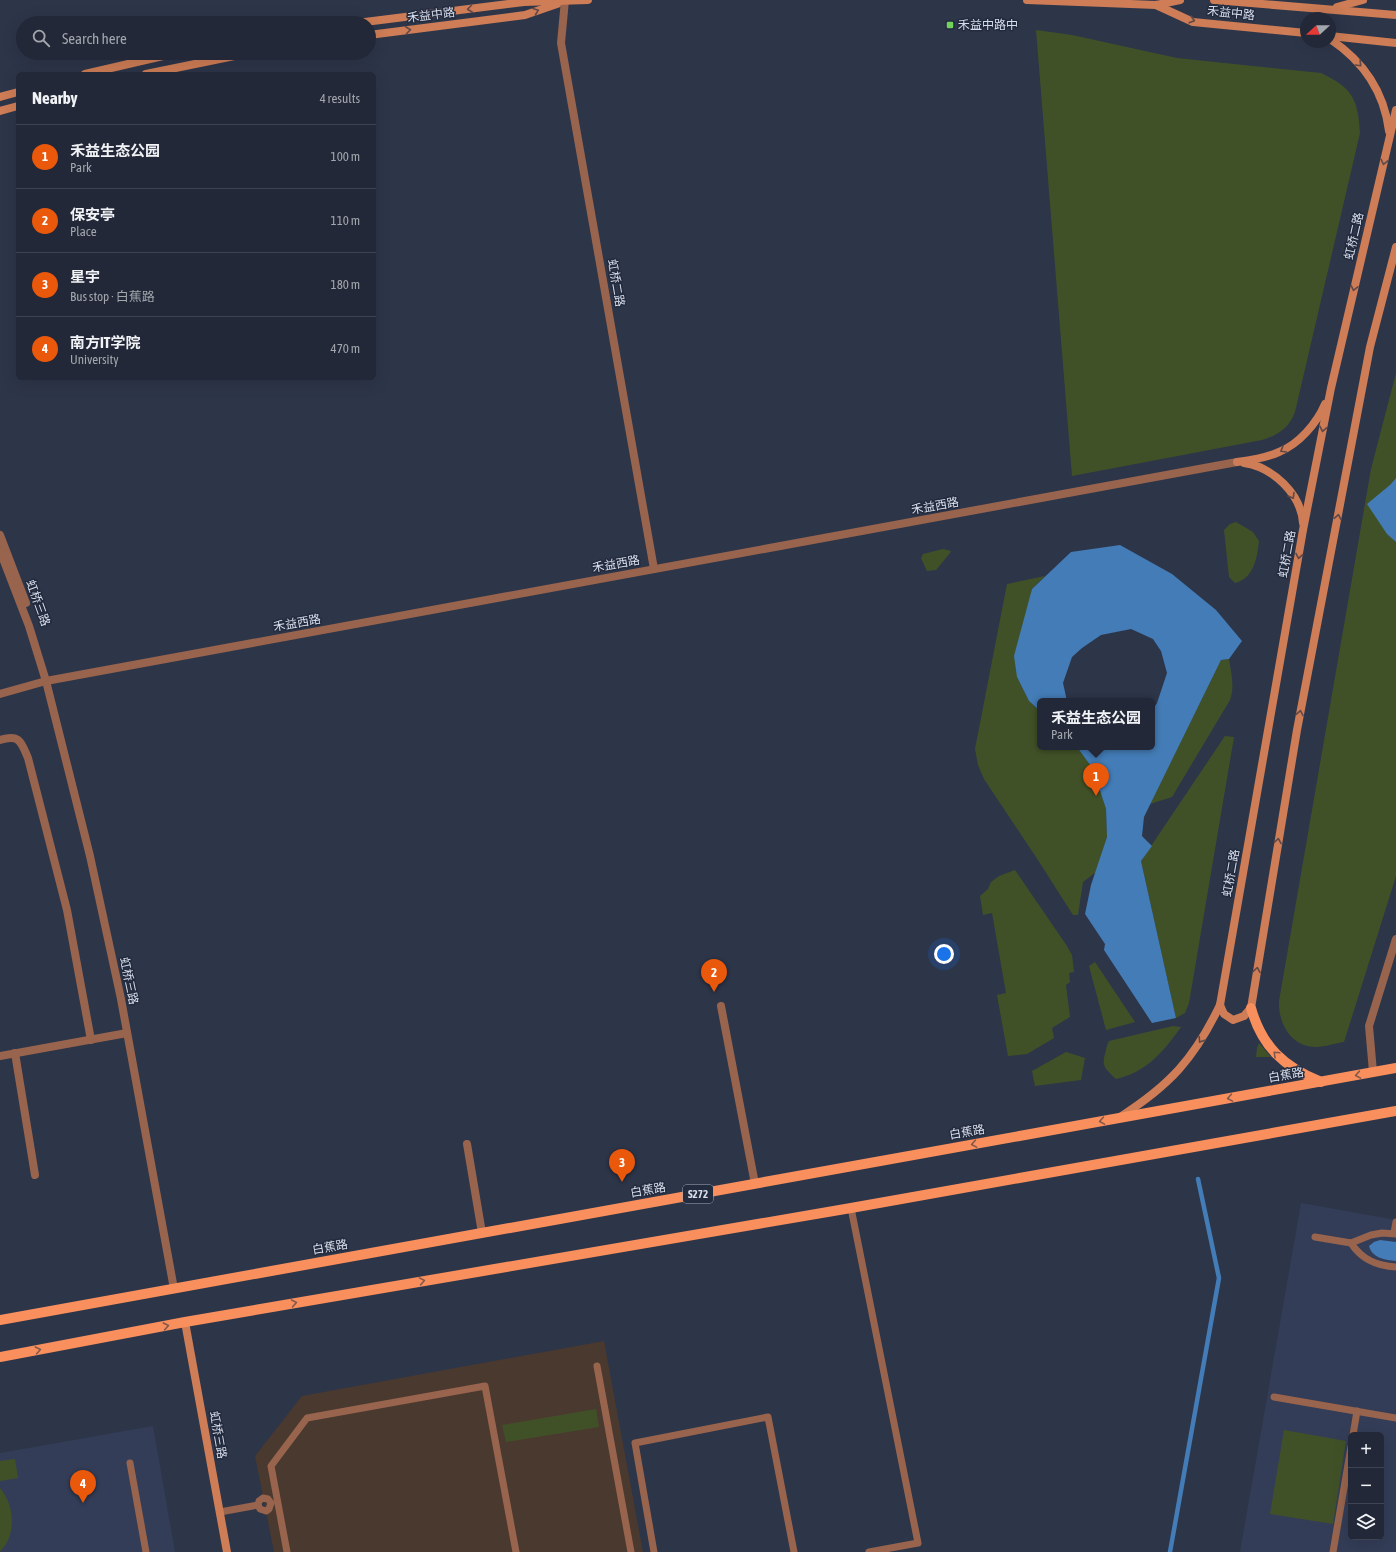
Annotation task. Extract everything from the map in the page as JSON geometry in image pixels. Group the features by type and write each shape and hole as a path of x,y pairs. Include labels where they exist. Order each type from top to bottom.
{"main road":[{"path":"1251,1008 1259,1032 1275,1054 1297,1070 1321,1082"},
{"name":"白蕉路","path":"0,1320 1396,1068"},
{"path":"0,1357 185,1322 851,1208 1396,1111"}],"street":[{"name":"禾益中路","path":"376,34 525,15 565,0"},
{"name":"虹桥二路","path":"565,0 561,43 654,570"},
{"name":"禾益中路","path":"376,21 524,2 588,0"},
{"name":"禾益中路","path":"1026,0 1116,2 1156,5 1180,0"},
{"name":"禾益中路","path":"1214,0 1396,15"},
{"path":"1325,9 1344,6 1363,0"},
{"name":"禾益中路","path":"1156,5 1193,22 1300,32"},
{"path":"1336,38 1396,43"},
{"path":"1336,42 1362,66 1371,78 1379,93 1384,108 1390,137"},
{"path":"94,72 146,60"},
{"path":"156,72 215,60"},
{"path":"0,96 16,92"},
{"path":"0,111 16,107"},
{"name":"虹桥二路","path":"1117,1118 1149,1097 1179,1071 1202,1039 1220,1005 1303,530 1331,388 1396,110"},
{"path":"1220,1005 1224,1014 1233,1020 1244,1016 1251,1008 1297,730 1370,347 1396,247"},
{"path":"1238,462 1266,457 1281,452 1294,443 1306,433 1316,420 1325,406 1331,388"},
{"path":"1238,462 1250,464 1260,468 1273,474 1284,483 1298,505 1302,517 1303,530"},
{"name":"禾益西路","path":"0,694 46,681 1238,462"},
{"name":"虹桥三路","path":"0,535 34,625 46,681"},
{"name":"虹桥三路","path":"0,551 29,626 46,681 90,856 127,1033 174,1289"},
{"path":"0,740 10,737 17,739 21,742 28,758 67,910 91,1040"},
{"path":"1373,1072 1369,1026 1396,939"},
{"path":"721,1006 755,1184"},
{"path":"0,1056 127,1033"},
{"path":"15,1053 35,1175"},
{"path":"467,1144 482,1233"},
{"name":"虹桥三路","path":"185,1322 227,1552"}],"lane":[{"path":"851,1208 918,1543 868,1552"},
{"path":"1315,1237 1351,1244 1371,1235 1382,1233 1395,1234 1396,1222"},
{"path":"1351,1244 1365,1259 1380,1265 1396,1267"},
{"path":"597,1366 631,1552"},
{"path":"287,1552 274,1503 271,1466 307,1418 485,1386 516,1552"},
{"path":"1274,1397 1396,1418"},
{"path":"1354,1432 1357,1411"},
{"path":"654,1552 635,1443 768,1417 794,1552"},
{"path":"130,1463 146,1552"},
{"path":"1333,1552 1348,1464"},
{"path":"220,1512 258,1505 260,1509 266,1511 274,1503"}],"shaded area":[{"path":"1301,1203 1396,1220 1396,1552 1240,1552"},
{"path":"604,1341 643,1552 274,1552 255,1456 302,1396"},
{"path":"153,1426 175,1552 0,1552 0,1453"}],"green space":[{"path":"1036,30 1072,35 1177,58 1321,73 1340,84 1351,96 1357,111 1360,133 1295,412 1293,418 1286,427 1273,436 1262,440 1072,476"},
{"path":"1396,373 1396,478 1390,485 1394,541 1396,542 1396,876 1344,1042 1319,1047 1307,1046 1293,1038 1288,1032 1281,1017 1279,1001 1371,469"},
{"path":"1236,522 1253,532 1259,541 1256,560 1250,572 1246,577 1235,583 1229,577 1224,530 1230,524"},
{"path":"943,549 951,551 936,570 927,571 921,558 923,554"},
{"path":"1045,576 1032,589 1017,677 1029,701 1037,708 1037,750 1079,750 1093,769 1106,809 1107,837 1096,872 1083,882 1078,915 1073,915 984,779 978,765 975,749 1007,584"},
{"path":"1229,659 1232,674 1230,700 1172,797 1150,804 1221,660"},
{"path":"1225,736 1234,737 1189,1003 1185,1013 1176,1018 1141,861"},
{"path":"1015,870 1067,946 1072,955 1074,972 1069,973 1070,982 1066,985 1070,1017 1052,1028 1054,1038 1027,1054 1008,1056 997,995 1006,993 992,913 983,915 980,896 988,889 991,882 999,876"},
{"path":"1095,962 1135,1022 1106,1030 1089,966"},
{"path":"1173,1026 1181,1027 1161,1053 1137,1071 1116,1079 1104,1065 1104,1058 1109,1041"},
{"path":"1259,1043 1271,1057 1256,1057"},
{"path":"1066,1052 1085,1058 1081,1080 1035,1086 1032,1071"},
{"path":"596,1409 599,1427 506,1442 502,1425"},
{"path":"1284,1430 1346,1441 1333,1524 1270,1514"},
{"path":"15,1459 18,1478 0,1481 0,1461"},
{"path":"0,1488 10,1507 12,1521 10,1535 0,1552"}],"water":[{"path":"1396,478 1396,542 1387,534 1367,504 1390,485"},
{"path":"1120,545 1172,574 1216,610 1242,641 1229,659 1221,660 1144,817 1142,836 1152,846 1141,861 1176,1018 1152,1023 1104,950 1105,944 1085,914 1091,885 1107,837 1106,809 1093,769 1079,750 1155,750 1155,706 1167,673 1161,651 1153,639 1131,629 1101,635 1072,657 1063,683 1066,698 1037,698 1037,708 1029,701 1017,677 1014,656 1032,589 1071,552"},
{"path":"1380,1240 1396,1242 1396,1261 1380,1258 1373,1253 1369,1246"}],"waterway":[{"path":"1170,1552 1219,1278 1198,1179"}],"place":[{"name":"禾益中路中","path":"950,25"},
{"name":"禾益生态公园","path":"1096,796"},
{"name":"保安亭","path":"714,992"},
{"name":"星宇","path":"622,1182"},
{"name":"南方IT学院","path":"83,1503"}]}
